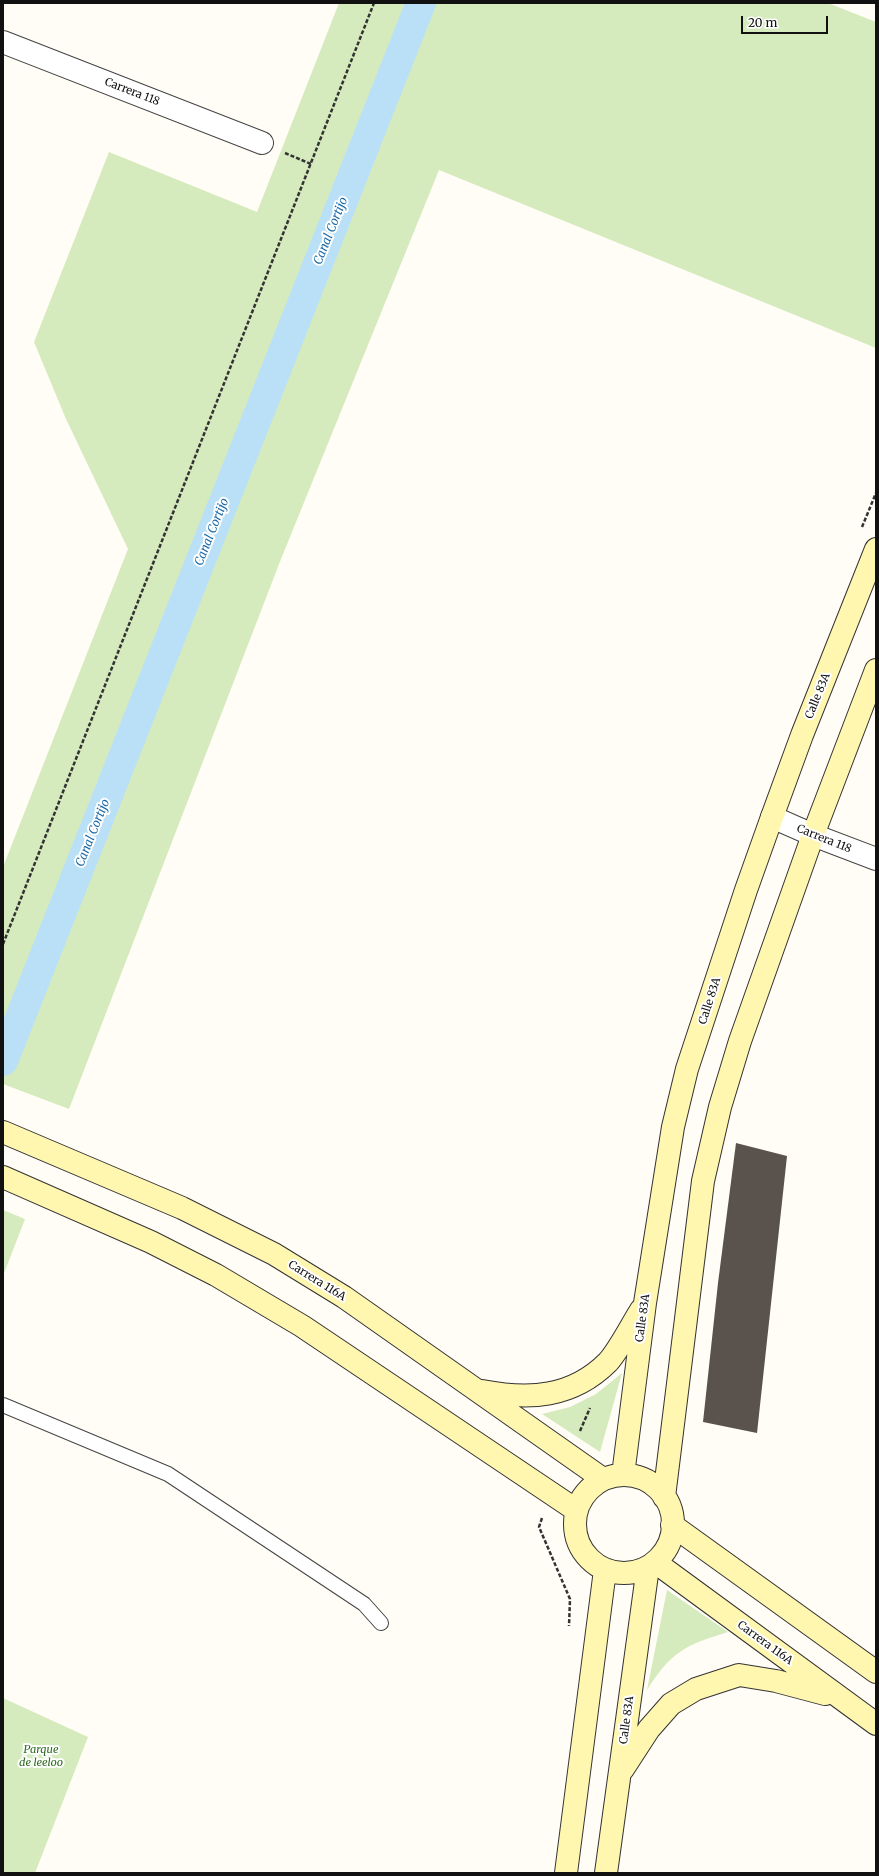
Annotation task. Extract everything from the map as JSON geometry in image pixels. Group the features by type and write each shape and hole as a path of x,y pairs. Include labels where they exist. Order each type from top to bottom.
{"street":[{"name":"Carrera 118","path":"3,42 262,143"},
{"name":"Calle 83A","path":"613,1477 645,1304 673,1128 687,1069 746,890 772,817 802,735 876,549"},
{"path":"664,1497 703,1181 720,1107 740,1041 813,835 876,670"},
{"name":"Carrera 118","path":"772,817 876,860"},
{"name":"Carrera 116A","path":"3,1132 182,1208 274,1254 344,1297 478,1390 613,1477"},
{"path":"3,1177 151,1242 216,1275 302,1326 576,1510"},
{"path":"478,1390 505,1395 531,1396 558,1392 584,1382 608,1361 645,1304"},
{"path":"613,1477 639,1478 653,1486 664,1497 670,1511 672,1525 670,1538 665,1551 652,1564 634,1572 620,1574 606,1570 586,1556 575,1534 576,1510 582,1497 591,1487 613,1477"},
{"path":"672,1525 876,1672"},
{"name":"Calle 83A","path":"606,1873 652,1564"},
{"name":"Carrera 116A","path":"652,1564 876,1724"},
{"path":"566,1873 606,1570"},
{"path":"620,1774 649,1729 671,1704 696,1689 738,1674 776,1680 841,1699"}],"lane":[{"path":"3,1405 168,1474 364,1604 382,1623"}],"path":[{"path":"3,944 374,3"}],"green space":[{"path":"339,3 828,3 876,22 876,348 439,170 281,559 69,1109 3,1084 3,867 128,549 66,419 34,342 109,152 257,212"},
{"path":"3,1210 25,1219 3,1276"},
{"path":"622,1373 600,1452 542,1414 570,1407 596,1394"},
{"path":"667,1590 728,1632 701,1641 680,1652 664,1667 647,1690"},
{"name":"Parque de leeloo","path":"3,1698 88,1737 35,1873 3,1873"}],"building":[{"path":"736,1143 787,1156 757,1433 703,1422 718,1283"}],"waterway":[{"name":"Canal Cortijo","path":"3,1061 421,3"}]}
